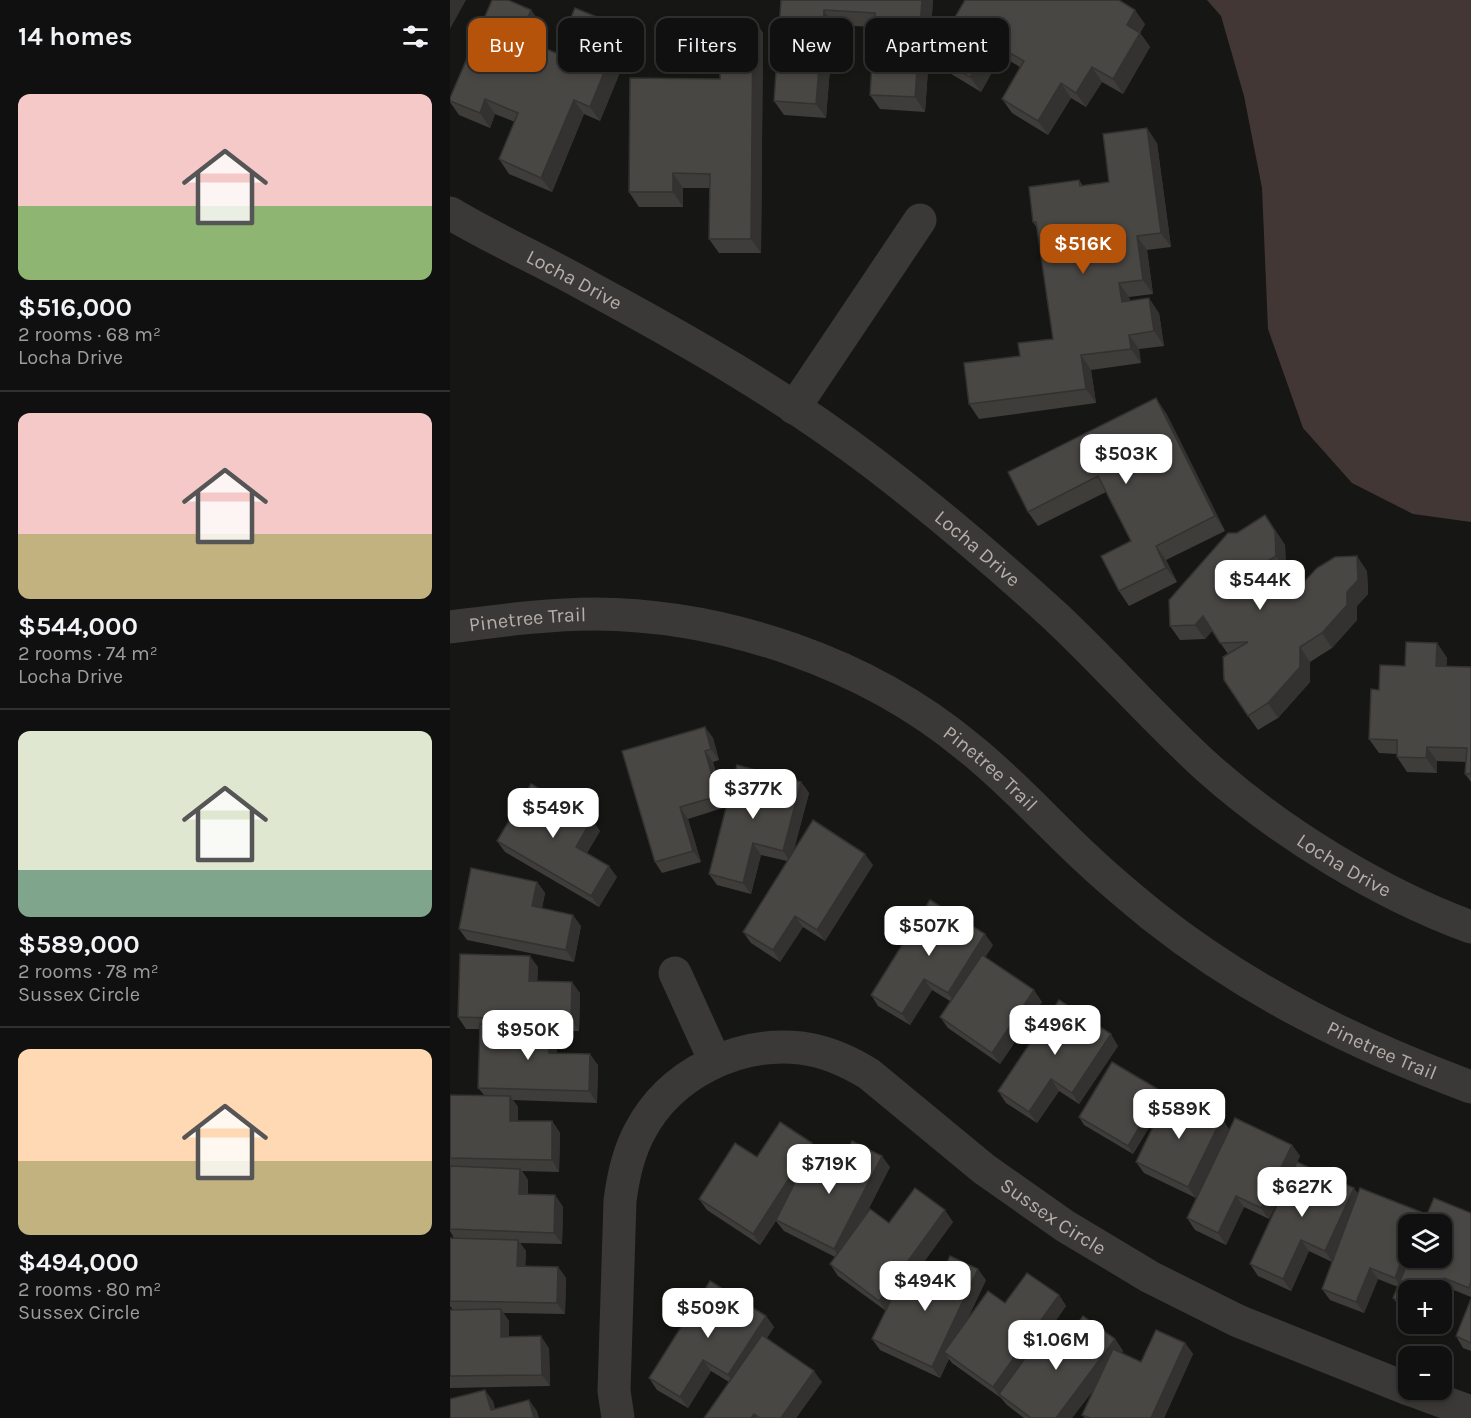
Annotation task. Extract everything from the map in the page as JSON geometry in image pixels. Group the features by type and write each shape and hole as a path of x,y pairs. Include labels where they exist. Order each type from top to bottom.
{"street":[{"name":"Locha Drive","path":"450,213 691,343 794,408 872,462 967,537 1057,618 1208,768 1255,806 1330,858 1383,888 1471,927"},
{"path":"794,408 920,220"},
{"name":"Pinetree Trail","path":"450,627 547,616 597,614 646,617 696,623 768,641 838,667 904,702 966,744 1004,777 1087,860 1154,917 1225,968 1300,1012 1359,1042 1471,1087"},
{"path":"675,973 714,1061"},
{"name":"Sussex Circle","path":"618,1418 614,1391 620,1201 627,1162 640,1131 654,1109 688,1077 714,1061 750,1050 776,1047 801,1048 826,1054 850,1063 869,1074 984,1169 1065,1226 1150,1277 1238,1321 1398,1385"},
{"name":"Sussex Circle","path":"1439,1400 1471,1412"}],"shaded area":[{"path":"1207,0 1471,0 1471,522 1413,514 1352,483 1303,428 1268,329 1262,188 1244,96 1221,16"}],"building":[{"path":"492,0 508,0 531,10 528,18 484,18"},
{"path":"781,0 922,0 921,18 875,18 875,13 824,10 824,18 780,18"},
{"path":"965,0 1119,0 1135,10 1127,25 1140,33 1113,79 1092,67 1076,93 1061,83 1038,121 1002,99 1024,61 1009,52 1009,18 955,18"},
{"path":"575,8 599,18 571,18"},
{"path":"558,48 558,72 604,72 590,107 574,100 541,178 499,159 518,113 485,99 480,113 450,101 468,56 468,72 546,72 546,49 556,53"},
{"path":"720,72 753,72 751,239 709,239 710,174 673,173 673,192 629,192 630,78 720,79"},
{"path":"776,72 819,72 816,104 774,101"},
{"path":"871,72 917,72 915,97 870,95"},
{"path":"962,72 973,72 970,77"},
{"path":"1147,128 1161,233 1137,236 1143,280 1119,283 1122,302 1149,298 1154,331 1129,335 1131,349 1081,355 1086,389 969,404 964,363 1020,356 1018,343 1053,339 1029,187 1079,180 1080,186 1109,182 1103,134"},
{"path":"1156,398 1215,516 1156,546 1166,568 1119,591 1101,556 1131,541 1098,476 1028,512 1008,472"},
{"path":"1265,515 1275,531 1276,556 1254,569 1284,596 1301,585 1317,568 1335,557 1357,556 1358,580 1347,592 1347,605 1322,633 1300,647 1300,667 1268,703 1248,716 1224,680 1223,657 1248,642 1220,643 1203,616 1195,625 1170,626 1169,600 1228,533 1237,533"},
{"path":"1406,642 1437,643 1436,666 1471,667 1471,774 1465,774 1467,748 1427,747 1426,758 1397,757 1397,740 1369,739 1371,689 1379,690 1380,665 1405,666"},
{"path":"705,727 711,749 705,751 718,796 680,807 693,851 655,862 622,751"},
{"path":"737,765 801,782 783,851 753,843 743,883 709,874"},
{"path":"531,784 592,819 576,847 609,866 591,896 497,841"},
{"path":"813,820 865,854 817,930 795,916 773,950 743,932"},
{"path":"471,868 537,882 532,906 573,915 566,950 459,929"},
{"path":"930,900 985,934 948,993 924,979 902,1014 871,995"},
{"path":"460,954 530,956 529,981 572,982 571,1020 458,1017"},
{"path":"982,955 1034,990 992,1053 940,1017"},
{"path":"1059,1000 1111,1034 1072,1093 1051,1079 1029,1112 998,1091"},
{"path":"480,1024 549,1027 549,1053 590,1054 589,1091 478,1088"},
{"path":"1112,1062 1161,1091 1128,1146 1079,1117"},
{"path":"1169,1093 1222,1118 1188,1187 1136,1162"},
{"path":"450,1095 510,1096 510,1121 552,1121 552,1160 450,1158"},
{"path":"1235,1118 1292,1145 1261,1208 1236,1196 1218,1233 1187,1218"},
{"path":"780,1122 812,1143 753,1234 699,1199 735,1143 757,1157"},
{"path":"852,1141 882,1156 834,1249 776,1220 809,1155 838,1170"},
{"path":"1297,1162 1354,1188 1325,1251 1301,1240 1283,1279 1250,1264"},
{"path":"450,1166 520,1169 519,1194 555,1195 554,1233 450,1229"},
{"path":"915,1188 945,1210 879,1301 830,1264 870,1209 889,1223"},
{"path":"1360,1188 1421,1212 1420,1214 1398,1214 1399,1268 1395,1278 1370,1268 1356,1302 1322,1289"},
{"path":"1434,1198 1471,1213 1471,1282 1469,1288 1444,1278 1443,1280 1400,1280 1405,1268 1452,1268 1452,1214 1427,1214"},
{"path":"450,1238 518,1240 517,1266 558,1267 557,1303 450,1301"},
{"path":"950,1256 978,1269 932,1367 872,1339 904,1273 936,1287"},
{"path":"1027,1273 1059,1295 993,1387 944,1352 988,1291 1005,1303"},
{"path":"710,1281 766,1316 728,1375 703,1360 680,1397 649,1378"},
{"path":"1398,1286 1398,1300 1393,1298"},
{"path":"1471,1299 1471,1343 1456,1336"},
{"path":"501,1309 501,1337 541,1336 542,1375 450,1376 450,1310"},
{"path":"1083,1316 1115,1339 1056,1418 1031,1418 999,1394 1040,1338 1057,1351"},
{"path":"1156,1330 1185,1343 1151,1418 1090,1418 1082,1415 1113,1349 1141,1362"},
{"path":"762,1335 814,1371 781,1418 760,1418 754,1414 751,1418 704,1418"},
{"path":"485,1390 491,1410 529,1400 534,1418 450,1418 450,1399"}]}
